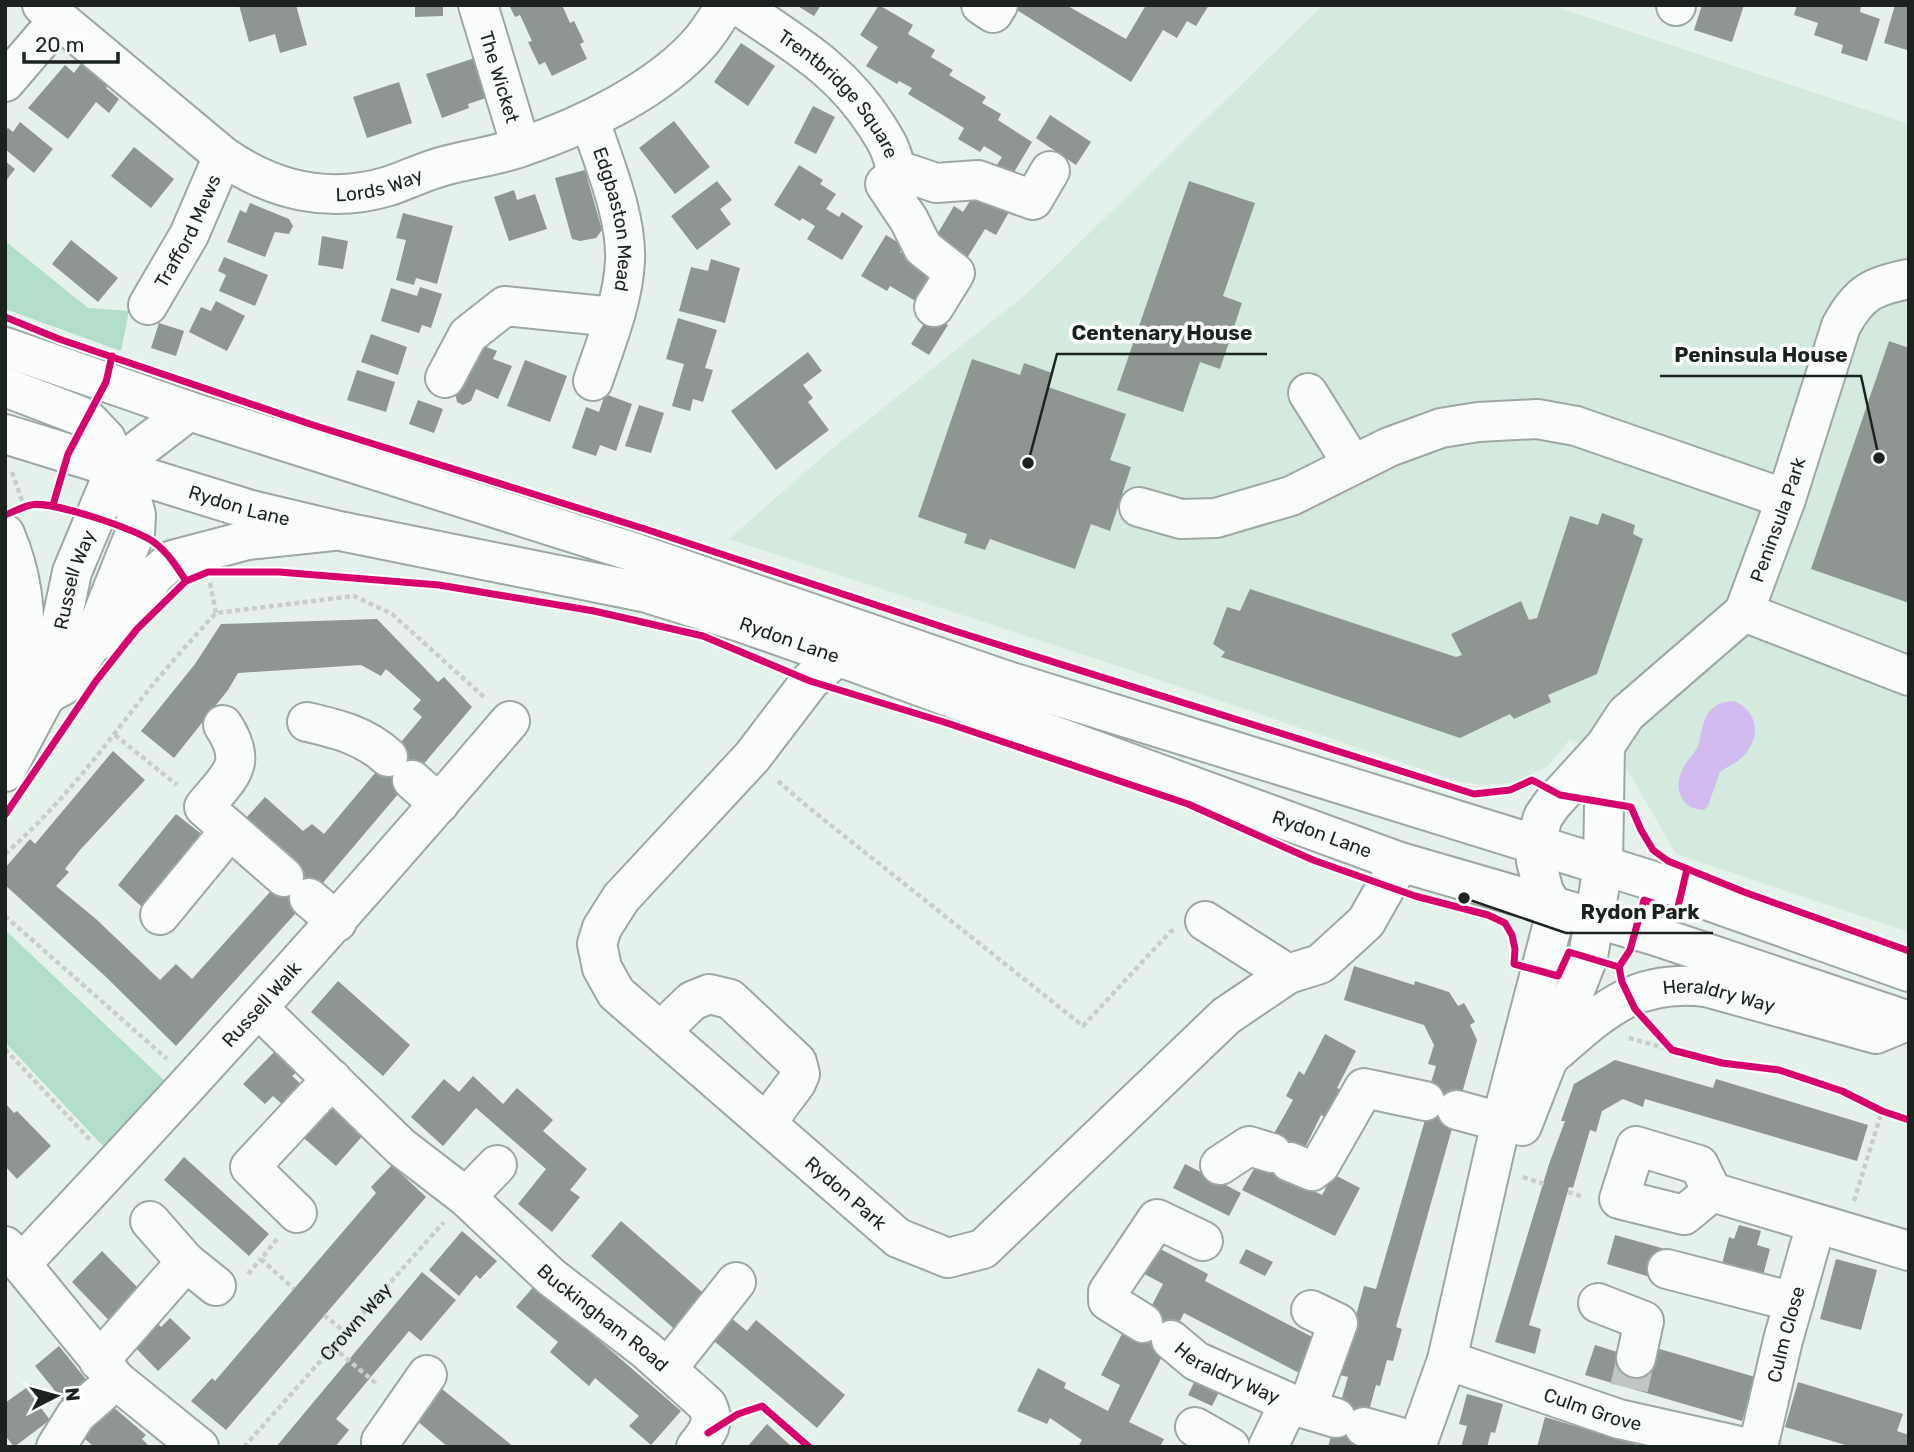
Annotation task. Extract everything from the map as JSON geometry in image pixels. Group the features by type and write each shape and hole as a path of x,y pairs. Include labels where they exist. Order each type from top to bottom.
{"street":[{"name":"The Wicket","path":"478,5 521,147"},
{"name":"Lords Way","path":"51,12 247,173 275,185 321,195 346,194 389,186 443,166 521,147 590,121 640,91 680,61 701,41 726,5"},
{"name":"Trentbridge Square","path":"738,5 824,64 845,83 888,143 893,157 881,187 978,180 1033,200 1049,172"},
{"path":"981,5 993,13 998,5"},
{"path":"5,82 51,12"},
{"name":"Edgbaston Mead","path":"590,121 609,177 624,241 625,260 622,289 593,380"},
{"name":"Trafford Mews","path":"148,305 188,235 223,156"},
{"path":"881,187 909,220 923,248 955,273 934,307"},
{"name":"Peninsula Park","path":"1535,845 1543,817 1552,804 1605,746 1626,714 1744,612 1786,499 1838,336 1852,307 1867,291 1909,279"},
{"name":"Edgbaston Mead","path":"445,378 468,335 505,306 614,317"},
{"name":"Rydon Lane","path":"5,347 189,411 630,551 1006,680 1603,866 1909,972"},
{"name":"Russell Way","path":"5,387 86,418 106,439 116,467 130,492 136,515 135,533 89,648 64,685 46,695"},
{"path":"1308,393 1353,466"},
{"name":"Russell Way","path":"5,772 46,695 72,572 116,467 189,411"},
{"path":"1139,507 1181,519 1216,517 1291,496 1389,447 1441,428 1478,422 1537,419 1576,426 1786,499"},
{"name":"Rydon Lane","path":"5,434 251,510 335,530 647,593 837,656 1400,862 1656,936 1908,1021"},
{"name":"Russell Way","path":"5,729 22,654 23,605 10,523"},
{"path":"172,560 248,540 335,530"},
{"name":"Russell Way","path":"89,648 122,623 155,576 172,560"},
{"path":"1744,612 1909,676"},
{"name":"Rydon Park","path":"837,656 810,681 752,757 621,898 597,944 603,968 616,993 898,1238 948,1258 983,1249 1226,1016 1288,974 1320,964 1366,922 1400,862"},
{"name":"Russell Walk","path":"13,1255 114,1166 258,1008 310,899 413,780 510,721"},
{"path":"307,722 345,730 375,745 413,780"},
{"path":"223,725 233,740 237,756 232,772 204,807 310,899"},
{"path":"1595,919 1603,866 1605,746"},
{"path":"160,915 220,821"},
{"path":"1535,845 1544,892 1554,908"},
{"name":"Heraldry Way","path":"1203,1241 1157,1219 1108,1292 1108,1301 1157,1331 1196,1361 1324,1414 1416,1445 1447,1360 1501,1122 1552,927 1554,908"},
{"name":"Heraldry Way","path":"1480,1224 1504,1175 1588,957 1595,919"},
{"path":"1205,921 1288,974"},
{"name":"Heraldry Way","path":"1548,1058 1594,1018 1628,996 1647,989 1680,984 1706,987 1876,1034 1908,1021"},
{"path":"660,1031 692,1001 709,994 730,999 797,1062 800,1074 796,1083 766,1123"},
{"name":"Buckingham Road","path":"258,1008 401,1147 466,1197 551,1277 667,1368 707,1405 711,1413 711,1423 708,1433 696,1447"},
{"path":"297,1213 250,1167 332,1079"},
{"path":"1220,1165 1249,1146 1312,1171 1320,1165 1364,1088 1501,1122"},
{"path":"466,1197 497,1165"},
{"path":"1712,1192 1909,1251"},
{"path":"150,1221 186,1262 216,1286"},
{"name":"Culm Close","path":"1758,1447 1794,1302 1830,1228"},
{"path":"13,1255 107,1371 199,1447"},
{"path":"56,1447 186,1262"},
{"path":"1667,1269 1794,1302"},
{"path":"667,1368 736,1282"},
{"path":"1598,1303 1644,1321 1628,1388"},
{"path":"1311,1310 1338,1323 1324,1414"},
{"name":"Culm Grove","path":"1447,1360 1628,1388 1724,1444"},
{"path":"381,1447 381,1441 426,1375"},
{"name":"Heraldry Way","path":"1268,1447 1324,1414"},
{"path":"1195,1427 1230,1447"}],"path":[{"path":"10,523 32,505"},
{"path":"172,560 186,581 208,572 216,613"},
{"path":"5,853 37,826 216,613 354,596 392,614 510,721"},
{"path":"115,735 220,821"},
{"path":"752,757 803,803 1083,1026 1170,932 1205,921"},
{"path":"5,916 191,1081"},
{"path":"1663,1040 1672,1050 1684,1053"},
{"path":"5,1049 114,1166"},
{"path":"1872,1106 1891,1114"},
{"path":"1830,1228 1882,1111"},
{"path":"1522,1178 1544,1184"},
{"path":"294,1289 261,1259 297,1213"},
{"path":"324,1315 346,1333"},
{"path":"334,1347 404,1408"}],"shaded area":[{"path":"1323,5 1550,5 1909,124 1909,932 1676,854 1626,767 1570,739 1548,766 1513,783 1483,785 1457,781 1121,667 729,539 829,451 1030,291"},
{"path":"1734,701 1743,706 1753,720 1754,737 1746,753 1720,772 1708,806 1704,810 1696,809 1681,797 1679,778 1697,748 1707,715 1723,702"}],"green space":[{"path":"5,241 88,308 129,311 121,351 5,309"},
{"path":"5,930 165,1081 104,1147 5,1042"}],"building":[{"path":"239,5 296,5 307,45 280,53 275,34 249,42"},
{"path":"415,5 443,5 443,16 415,17"},
{"path":"509,5 562,5 570,23 574,21 584,42 580,44 587,59 552,76 545,62 539,65 528,42 532,41 520,15 515,17"},
{"path":"796,5 821,5 814,16"},
{"path":"879,5 913,25 908,34 935,50 931,57 953,70 949,75 986,97 982,103 1001,114 998,120 1032,142 995,204 1009,212 996,235 985,229 964,263 917,302 890,286 887,291 861,276 886,235 904,246 900,252 920,263 954,206 963,212 977,190 980,192 1002,157 984,146 980,152 958,139 964,128 908,94 912,88 899,81 897,84 866,66 878,47 860,35"},
{"path":"1009,5 1066,5 1126,39 1146,5 1209,5 1196,26 1187,21 1177,38 1163,30 1131,82"},
{"path":"1702,5 1744,5 1732,42 1694,30"},
{"path":"1797,5 1858,5 1861,6 1860,12 1880,19 1867,61 1841,53 1843,45 1814,35 1818,23 1794,15"},
{"path":"1895,5 1909,5 1907,50 1884,43"},
{"path":"741,43 775,66 748,106 714,82"},
{"path":"487,54 501,93 468,104 469,108 442,118 426,74"},
{"path":"82,62 110,84 106,88 119,99 109,113 96,102 68,139 28,108 65,65 74,73"},
{"path":"399,82 412,123 367,138 353,97"},
{"path":"813,106 835,117 816,154 794,143"},
{"path":"1050,115 1091,142 1076,165 1036,138"},
{"path":"674,121 710,167 675,194 639,148"},
{"path":"20,122 53,149 34,173 5,149 5,131 8,128 13,132"},
{"path":"134,147 174,179 151,208 111,176"},
{"path":"5,161 15,169 5,182"},
{"path":"799,165 823,180 820,184 836,194 826,209 839,217 842,212 863,226 842,260 807,239 815,226 802,218 800,221 774,205"},
{"path":"585,170 602,230 596,238 580,241 572,239 555,178"},
{"path":"717,181 732,200 720,209 731,224 697,250 671,216"},
{"path":"1189,181 1255,203 1223,296 1242,303 1220,369 1200,362 1183,412 1117,390"},
{"path":"514,190 517,200 535,194 547,229 509,241 494,197"},
{"path":"250,203 289,219 293,226 289,234 275,232 265,257 227,242 240,210 246,213"},
{"path":"403,213 453,226 437,284 416,278 414,285 396,280 406,240 396,238"},
{"path":"322,236 348,241 343,269 318,265"},
{"path":"71,240 118,278 98,302 52,264"},
{"path":"224,257 268,275 255,306 219,291 226,275 218,271"},
{"path":"711,259 740,268 725,323 679,311 691,267 708,271"},
{"path":"420,287 442,294 431,328 422,325 419,333 381,321 391,288 417,296"},
{"path":"216,301 245,316 227,351 189,332 201,307 211,311"},
{"path":"930,314 948,325 929,355 911,344"},
{"path":"678,318 717,330 705,368 713,370 703,402 693,399 690,411 672,406 684,364 666,359"},
{"path":"159,323 184,331 176,356 151,348"},
{"path":"371,334 407,347 398,375 361,362"},
{"path":"1889,341 1909,348 1909,603 1811,569"},
{"path":"476,343 497,351 493,359 512,366 498,399 476,389 471,401 463,405 457,402 455,392"},
{"path":"808,352 822,371 803,385 813,398 808,402 829,430 776,470 731,411"},
{"path":"972,359 1020,375 1024,363 1052,373 1048,387 1126,414 1110,460 1131,467 1110,531 1091,524 1075,569 990,539 985,550 964,543 967,534 918,517"},
{"path":"525,360 567,376 550,422 507,406"},
{"path":"357,370 395,382 386,412 347,400"},
{"path":"605,394 632,404 616,451 600,445 596,456 572,448 586,407 599,412"},
{"path":"418,400 443,409 434,433 409,424"},
{"path":"639,405 664,413 651,453 625,446"},
{"path":"1602,513 1635,525 1633,534 1643,539 1597,674 1548,695 1551,702 1514,719 1510,714 1460,738 1221,657 1225,652 1213,644 1227,607 1240,611 1250,589 1456,657 1462,655 1451,634 1521,601 1529,620 1537,618 1570,516 1598,525"},
{"path":"377,619 438,682 444,677 472,707 321,885 176,1046 105,976 5,885 5,868 30,839 35,844 113,751 145,780 80,850 65,869 69,872 56,886 96,919 160,980 176,964 192,979 296,863 246,818 265,797 303,831 312,824 324,834 422,717 413,709 421,700 386,669 381,676 361,665 238,673 228,690 174,758 141,731 195,664 221,624"},
{"path":"176,814 204,836 144,909 118,885"},
{"path":"1354,966 1414,985 1415,981 1449,992 1458,1006 1464,1003 1475,1022 1470,1025 1477,1040 1396,1327 1402,1329 1393,1361 1387,1360 1380,1386 1376,1385 1359,1447 1328,1447 1348,1377 1340,1375 1364,1286 1376,1289 1427,1113 1422,1112 1436,1066 1428,1064 1434,1045 1424,1025 1344,1000"},
{"path":"338,981 410,1045 383,1076 311,1012"},
{"path":"1325,1034 1356,1051 1337,1088 1341,1090 1326,1118 1321,1115 1302,1154 1283,1176 1322,1195 1333,1174 1360,1188 1335,1236 1242,1190 1293,1100 1286,1096 1299,1071 1304,1075"},
{"path":"276,1050 298,1071 292,1076 323,1104 328,1099 365,1133 336,1166 298,1133 305,1125 273,1096 265,1104 243,1084"},
{"path":"1615,1060 1713,1088 1716,1079 1868,1125 1857,1161 1645,1099 1643,1107 1623,1099 1602,1111 1596,1132 1590,1130 1573,1188 1569,1187 1529,1325 1541,1329 1535,1354 1495,1342 1549,1164 1565,1121 1561,1121 1574,1084"},
{"path":"473,1076 503,1104 517,1088 553,1120 543,1131 587,1169 570,1190 580,1197 552,1232 518,1204 546,1169 476,1108 443,1146 411,1117 444,1079 459,1092"},
{"path":"5,1103 14,1113 17,1111 51,1146 17,1179 5,1166"},
{"path":"184,1157 269,1234 249,1256 164,1180"},
{"path":"1185,1164 1241,1193 1229,1216 1173,1188"},
{"path":"392,1165 426,1197 226,1430 191,1401 212,1378 215,1381 376,1193 371,1187"},
{"path":"621,1221 709,1298 679,1333 591,1256"},
{"path":"1739,1225 1761,1231 1757,1245 1770,1249 1762,1279 1721,1268 1729,1237 1734,1239"},
{"path":"462,1231 497,1261 480,1279 476,1275 459,1296 429,1270"},
{"path":"1615,1235 1665,1249 1657,1279 1607,1264"},
{"path":"1149,1243 1208,1274 1205,1281 1322,1342 1305,1376 1184,1313 1129,1422 1164,1439 1160,1447 1078,1447 1082,1440 1050,1418 1047,1424 1017,1411 1038,1368 1066,1383 1064,1388 1108,1411 1120,1385 1101,1375 1126,1326 1138,1332 1163,1284 1135,1269"},
{"path":"1246,1249 1273,1262 1265,1276 1239,1263"},
{"path":"102,1251 138,1288 131,1296 161,1327 170,1318 191,1338 158,1371 72,1282"},
{"path":"1836,1259 1877,1270 1861,1330 1820,1319"},
{"path":"422,1272 456,1300 421,1341 409,1331 336,1419 349,1430 335,1447 276,1447"},
{"path":"535,1285 681,1411 651,1445 629,1426 639,1416 595,1378 589,1386 550,1352 558,1342 516,1307"},
{"path":"725,1313 747,1331 756,1320 845,1395 817,1428 707,1335"},
{"path":"1595,1345 1649,1362 1653,1347 1755,1377 1742,1421 1585,1375"},
{"path":"59,1346 88,1382 64,1402 35,1366"},
{"path":"1201,1368 1225,1380 1212,1406 1188,1395"},
{"path":"1798,1382 1903,1414 1897,1431 1909,1435 1909,1447 1852,1447 1785,1427"},
{"path":"26,1388 50,1420 14,1447 5,1435 5,1403"},
{"path":"442,1389 514,1447 448,1447 416,1420"},
{"path":"1467,1394 1503,1404 1495,1433 1491,1432 1487,1447 1461,1447 1467,1426 1459,1424"},
{"path":"111,1405 146,1435 142,1439 150,1447 94,1447 83,1437"},
{"path":"1545,1417 1641,1446 1641,1447 1537,1447"},
{"path":"767,1424 792,1447 747,1447"}],"tunnel":[{"path":"1629,1388 1636,1358"}],"cycle path":[{"path":"5,317 59,339 313,425 1474,794 1510,790 1532,780 1560,795 1631,807 1653,850 1668,861 1744,892 1909,951"},
{"path":"53,505 68,454 106,382 112,356"},
{"path":"5,515 31,505 41,505 74,511 114,524 155,543 186,581"},
{"path":"5,815 96,681 137,629 186,581 208,572 279,572 439,585 594,611 703,636 810,681 947,723 1188,804 1313,860 1415,896 1488,915 1505,923 1512,935 1514,964 1558,976 1569,952 1619,967 1622,982 1635,1009 1672,1050 1722,1063 1779,1070 1842,1091 1882,1111 1909,1120"},
{"path":"1619,967 1630,950 1644,900 1677,911 1687,869"},
{"path":"708,1433 738,1414 762,1406 809,1447"}],"place":[{"name":"Peninsula House","path":"1879,458"},
{"name":"Centenary House","path":"1028,463"},
{"name":"Rydon Park","path":"1464,898"}]}
